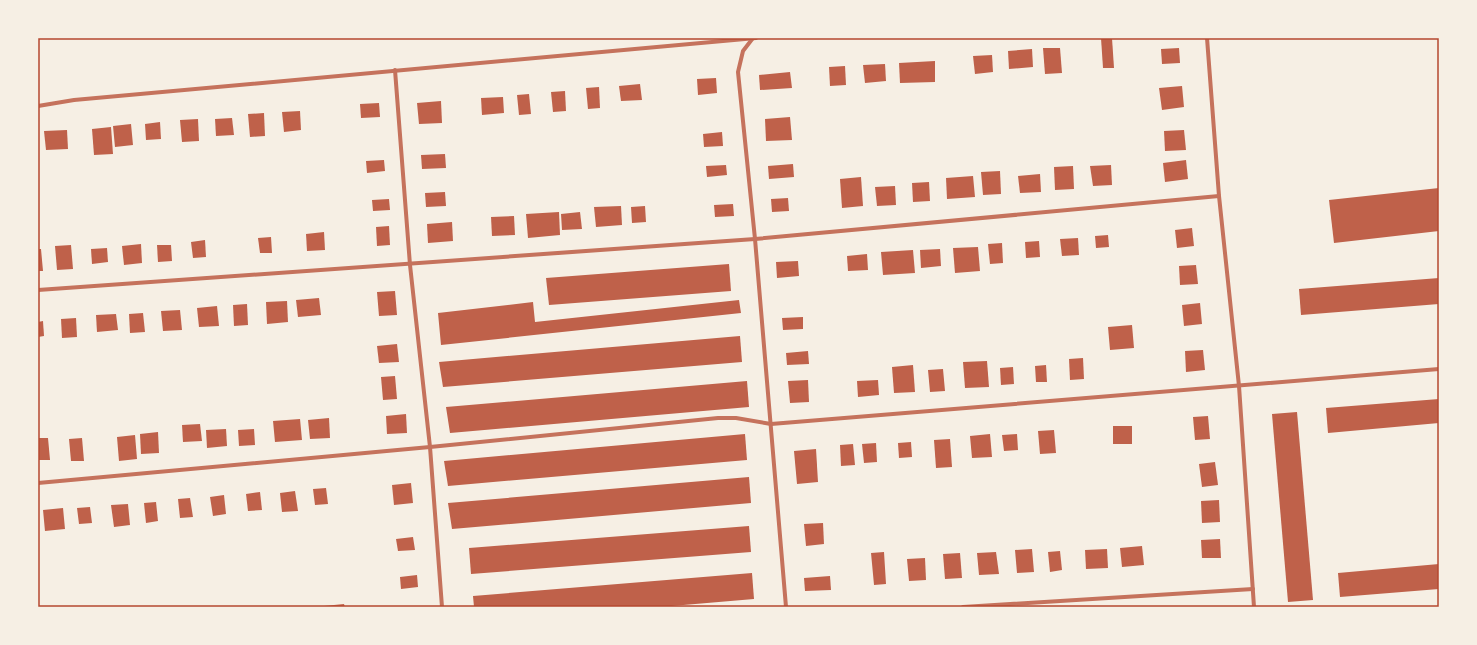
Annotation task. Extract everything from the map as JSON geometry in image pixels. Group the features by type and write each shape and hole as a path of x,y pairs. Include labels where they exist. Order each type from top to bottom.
{"street":[{"path":"38,106 82,99 754,38"},
{"path":"754,38 743,51 738,72 755,239 786,607"},
{"path":"1207,38 1219,196 1239,386 1254,607"},
{"path":"395,70 410,265 430,447 442,607"},
{"path":"38,290 410,265 755,239 1219,196"},
{"path":"38,483 430,447 718,418 736,418 771,424 1439,369"},
{"path":"963,607 1253,589"}],"building":[{"path":"1101,38 1112,38 1114,68 1103,68"},
{"path":"1043,48 1060,48 1062,73 1045,74"},
{"path":"1179,48 1180,63 1162,64 1161,49"},
{"path":"1032,49 1033,67 1009,69 1008,51"},
{"path":"992,55 993,72 975,74 973,56"},
{"path":"935,61 935,82 900,83 899,63"},
{"path":"885,64 886,81 865,83 863,65"},
{"path":"845,66 846,85 830,86 829,67"},
{"path":"790,72 792,88 760,90 759,75"},
{"path":"716,78 717,93 698,95 697,79"},
{"path":"640,84 642,100 621,101 619,86"},
{"path":"1182,86 1184,107 1162,110 1159,88"},
{"path":"599,87 600,108 588,109 586,88"},
{"path":"565,91 566,111 553,112 551,92"},
{"path":"529,94 531,114 519,115 517,95"},
{"path":"503,97 504,113 482,115 481,98"},
{"path":"441,101 442,123 419,124 417,103"},
{"path":"379,103 380,117 361,118 360,104"},
{"path":"300,111 301,130 284,132 282,112"},
{"path":"264,113 265,136 250,137 248,114"},
{"path":"790,117 792,140 766,141 765,119"},
{"path":"232,118 234,135 216,136 215,119"},
{"path":"198,119 199,141 182,142 180,120"},
{"path":"160,122 161,139 146,140 145,124"},
{"path":"131,124 133,145 115,147 113,126"},
{"path":"111,127 113,154 94,155 92,129"},
{"path":"67,130 68,149 46,150 44,131"},
{"path":"1184,130 1186,150 1165,151 1164,131"},
{"path":"722,132 723,146 704,147 703,134"},
{"path":"445,154 446,168 422,169 421,155"},
{"path":"384,160 385,171 367,173 366,161"},
{"path":"1186,160 1188,179 1165,182 1163,163"},
{"path":"793,164 794,177 769,179 768,166"},
{"path":"726,165 727,175 707,177 706,166"},
{"path":"1111,165 1112,185 1093,186 1090,166"},
{"path":"1073,166 1074,189 1055,190 1054,167"},
{"path":"1000,171 1001,194 983,195 981,172"},
{"path":"1040,174 1041,192 1020,193 1018,176"},
{"path":"973,176 975,197 947,199 946,178"},
{"path":"861,177 863,206 842,208 840,179"},
{"path":"929,182 930,201 913,202 912,183"},
{"path":"895,186 896,205 877,206 875,187"},
{"path":"1439,188 1439,231 1334,243 1329,200"},
{"path":"445,192 446,206 426,207 425,193"},
{"path":"788,198 789,211 772,212 771,199"},
{"path":"389,199 390,210 373,211 372,200"},
{"path":"733,204 734,216 715,217 714,205"},
{"path":"621,206 622,225 596,227 594,207"},
{"path":"645,206 646,222 632,223 631,207"},
{"path":"559,212 560,235 528,238 526,214"},
{"path":"580,212 582,229 562,230 561,214"},
{"path":"514,216 515,235 492,236 491,217"},
{"path":"452,222 453,241 428,243 427,224"},
{"path":"389,226 390,245 377,246 376,227"},
{"path":"1192,228 1194,246 1177,248 1175,230"},
{"path":"324,232 325,250 307,251 306,234"},
{"path":"1108,235 1109,247 1096,248 1095,236"},
{"path":"271,237 272,253 260,253 258,238"},
{"path":"1078,238 1079,255 1062,256 1060,239"},
{"path":"205,240 206,257 193,258 191,242"},
{"path":"1039,241 1040,257 1026,258 1025,242"},
{"path":"1002,243 1003,263 990,264 988,244"},
{"path":"141,244 142,263 124,265 122,246"},
{"path":"71,245 73,269 57,270 55,246"},
{"path":"157,245 171,245 172,261 158,262"},
{"path":"978,247 980,271 955,273 953,248"},
{"path":"107,248 108,262 92,264 91,249"},
{"path":"38,249 41,249 43,271 38,271"},
{"path":"940,249 941,266 921,268 920,250"},
{"path":"913,250 915,273 883,275 881,252"},
{"path":"867,254 868,270 848,271 847,256"},
{"path":"798,261 799,276 777,278 776,262"},
{"path":"729,264 731,291 549,305 546,278"},
{"path":"1196,265 1198,284 1180,285 1179,266"},
{"path":"1439,278 1439,304 1301,315 1299,289"},
{"path":"395,291 397,315 379,316 377,292"},
{"path":"319,298 321,315 298,317 296,300"},
{"path":"739,300 741,313 441,345 438,313 533,302 535,322"},
{"path":"287,301 288,322 267,324 266,302"},
{"path":"1200,303 1202,324 1184,326 1182,305"},
{"path":"247,304 248,325 234,326 233,305"},
{"path":"217,306 219,326 199,327 197,308"},
{"path":"180,310 182,330 163,331 161,311"},
{"path":"143,313 145,332 130,333 129,314"},
{"path":"116,314 118,330 97,332 96,315"},
{"path":"803,317 803,329 783,330 782,318"},
{"path":"76,318 77,337 62,338 61,319"},
{"path":"43,321 44,336 38,337 38,322"},
{"path":"1132,325 1134,348 1110,350 1108,327"},
{"path":"740,336 742,362 443,387 439,362"},
{"path":"397,344 399,362 379,363 377,346"},
{"path":"1203,350 1205,370 1186,372 1185,351"},
{"path":"808,351 809,364 787,365 786,353"},
{"path":"1083,358 1084,379 1070,380 1069,359"},
{"path":"987,361 989,387 965,388 963,362"},
{"path":"913,365 915,392 894,393 892,367"},
{"path":"1046,365 1047,382 1036,382 1035,366"},
{"path":"1013,367 1014,384 1001,385 1000,368"},
{"path":"943,369 945,391 930,392 928,370"},
{"path":"395,376 397,399 383,400 381,377"},
{"path":"808,380 809,402 790,403 788,381"},
{"path":"878,380 879,395 858,397 857,381"},
{"path":"747,381 749,407 450,433 446,407"},
{"path":"1439,399 1439,423 1328,433 1326,408"},
{"path":"1297,412 1313,600 1288,602 1272,414"},
{"path":"406,414 407,433 387,434 386,416"},
{"path":"1208,416 1210,439 1195,440 1193,417"},
{"path":"329,418 330,438 310,439 308,420"},
{"path":"300,419 302,440 275,442 273,421"},
{"path":"200,424 202,441 183,442 182,425"},
{"path":"1113,426 1132,426 1132,444 1113,444"},
{"path":"226,429 227,446 207,448 206,430"},
{"path":"254,429 255,445 239,446 238,430"},
{"path":"1054,430 1056,453 1040,454 1038,431"},
{"path":"158,432 159,453 141,454 140,434"},
{"path":"745,434 747,460 448,486 444,461"},
{"path":"990,434 992,457 972,458 970,436"},
{"path":"1017,434 1018,450 1004,451 1002,435"},
{"path":"135,435 137,459 119,461 117,437"},
{"path":"38,438 48,438 50,460 38,460"},
{"path":"82,438 84,461 71,461 69,439"},
{"path":"950,439 952,467 936,468 934,440"},
{"path":"911,442 912,457 899,458 898,443"},
{"path":"876,443 877,462 864,463 862,444"},
{"path":"853,444 855,465 841,466 840,445"},
{"path":"816,449 818,482 797,484 794,451"},
{"path":"1215,462 1218,485 1202,487 1199,464"},
{"path":"749,477 751,503 452,529 448,503"},
{"path":"411,483 413,503 394,505 392,485"},
{"path":"326,488 328,504 315,505 313,489"},
{"path":"295,491 298,511 282,512 280,493"},
{"path":"260,492 262,510 248,511 246,494"},
{"path":"224,495 226,514 213,516 210,497"},
{"path":"190,498 193,517 180,518 178,499"},
{"path":"1219,500 1220,522 1202,523 1201,501"},
{"path":"156,502 158,521 146,523 144,503"},
{"path":"128,504 130,525 114,527 111,505"},
{"path":"90,507 92,523 79,524 77,508"},
{"path":"63,508 65,529 45,531 43,510"},
{"path":"823,523 824,544 806,546 804,524"},
{"path":"749,526 751,552 471,574 469,548"},
{"path":"413,537 415,550 398,551 396,539"},
{"path":"1220,539 1221,558 1202,558 1201,540"},
{"path":"1142,546 1144,565 1122,567 1120,548"},
{"path":"1032,549 1034,572 1017,573 1015,550"},
{"path":"1107,549 1108,568 1086,569 1085,550"},
{"path":"1060,551 1062,570 1050,572 1048,552"},
{"path":"884,552 886,584 874,585 871,553"},
{"path":"996,552 999,574 979,575 977,553"},
{"path":"960,553 962,578 945,579 943,554"},
{"path":"925,558 926,580 909,581 907,559"},
{"path":"1439,564 1439,589 1340,597 1338,573"},
{"path":"752,573 754,599 660,607 474,607 473,596"},
{"path":"417,575 418,587 401,589 400,577"},
{"path":"830,576 831,590 805,591 804,578"},
{"path":"344,604 345,607 324,607 324,606"}]}
